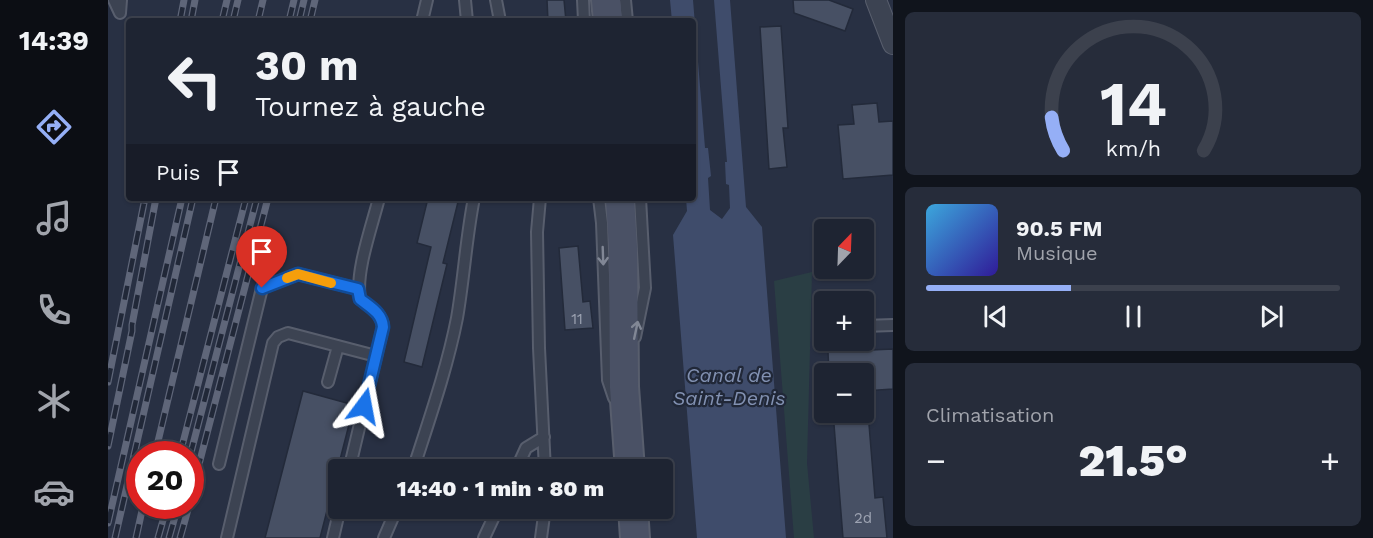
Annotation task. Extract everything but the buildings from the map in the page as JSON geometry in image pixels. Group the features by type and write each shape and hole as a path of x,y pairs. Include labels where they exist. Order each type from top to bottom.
{"main road":[{"path":"606,0 608,18"},
{"path":"620,201 623,248 624,387 629,457"},
{"path":"634,519 635,538"}],"street":[{"path":"876,0 893,44"}],"lane":[{"path":"114,0 120,13 121,0"},
{"path":"423,18 427,0"},
{"path":"465,0 466,18"},
{"path":"496,0 499,18"},
{"path":"583,0 584,18"},
{"path":"625,0 627,18"},
{"path":"352,459 383,327 383,319 360,299 358,289 378,201"},
{"path":"416,459 457,318 468,226 473,201"},
{"path":"540,201 537,232 545,459"},
{"path":"599,201 608,380 629,457"},
{"path":"624,387 645,288 640,201"},
{"path":"219,464 262,288 298,274 358,289"},
{"path":"874,326 893,325"},
{"path":"227,538 273,344 278,337 288,333 376,356"},
{"path":"328,382 338,346"},
{"path":"521,459 526,448 544,437"},
{"path":"333,538 337,519"},
{"path":"384,538 392,519"},
{"path":"484,538 493,519"},
{"path":"541,538 544,519"}],"shaded area":[{"path":"812,272 807,463 814,538 794,538 774,281"}],"water":[{"name":"Canal de Saint-Denis","path":"670,0 693,0 694,18 672,18"},
{"name":"Canal de Saint-Denis","path":"714,0 730,0 746,207 762,227 786,538 697,538 673,235 687,211 686,201 696,201 696,37 705,148 708,148 711,176 708,178 710,210 722,219 730,208 729,185 726,184 725,162 727,162"}],"railway":[{"path":"181,18 184,0"},
{"path":"192,18 195,0"},
{"path":"223,18 227,0"},
{"path":"234,18 238,0"},
{"path":"259,18 263,0"},
{"path":"290,18 294,0"},
{"path":"300,18 304,0"},
{"path":"311,18 315,0"},
{"path":"108,382 144,201"},
{"path":"108,446 155,201"},
{"path":"108,523 181,201"},
{"path":"115,538 192,201"},
{"path":"158,441 215,201"},
{"path":"183,441 245,201"},
{"path":"194,441 256,201"},
{"path":"204,445 267,201"},
{"path":"136,538 140,519"},
{"path":"158,538 163,519"},
{"path":"169,538 174,519"},
{"path":"180,538 185,519"}],"slow traffic":[{"path":"287,278 298,274 331,283"}],"route":[{"path":"262,288 298,274 358,289 360,299 383,319 364,406"}]}
